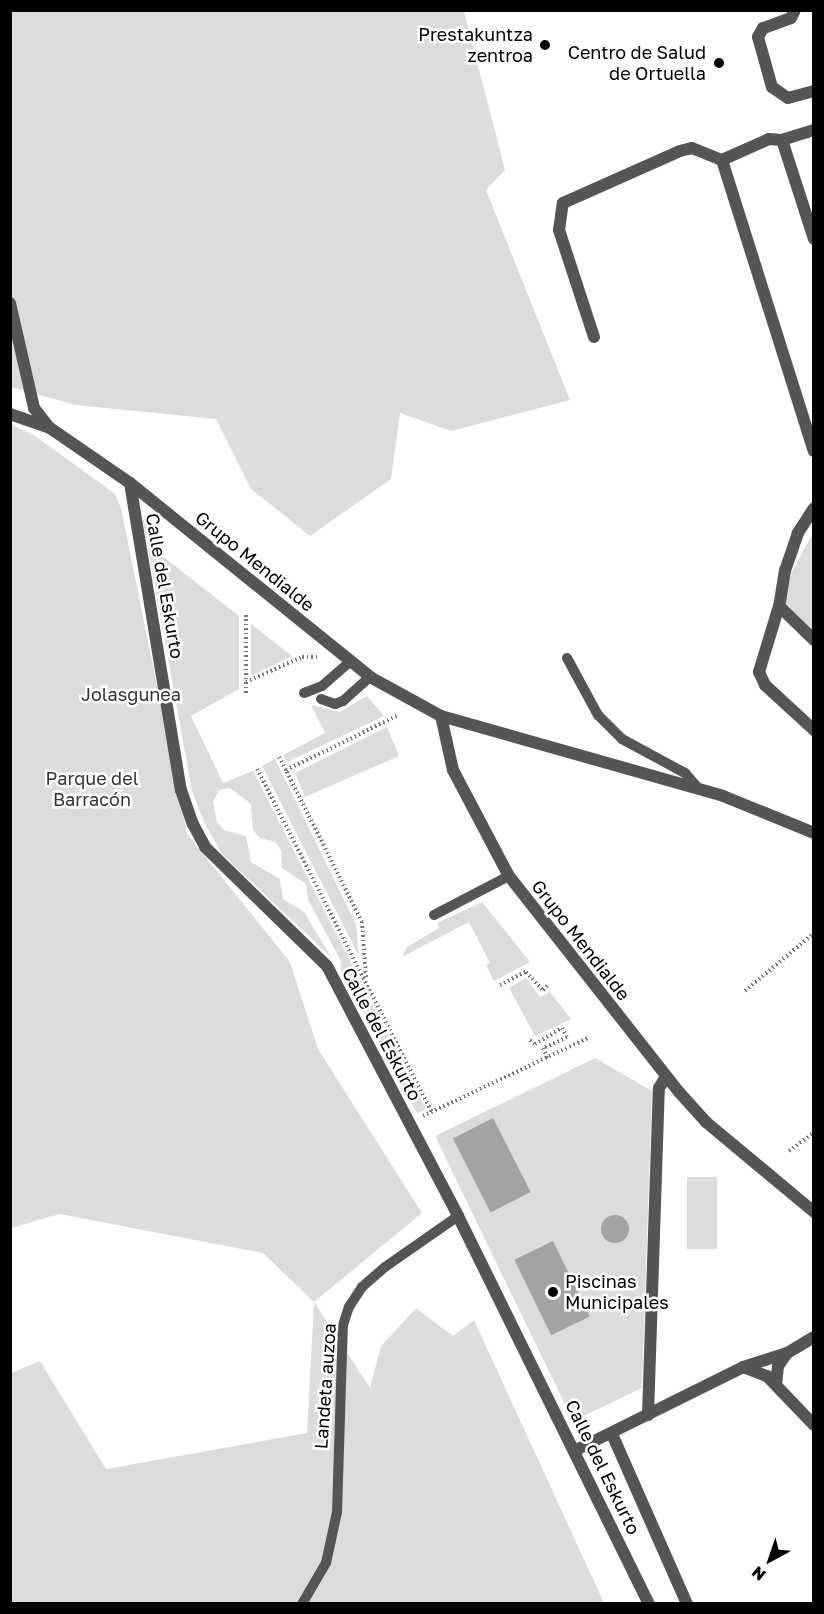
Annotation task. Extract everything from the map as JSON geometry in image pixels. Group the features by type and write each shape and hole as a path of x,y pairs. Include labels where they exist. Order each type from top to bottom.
{"street":[{"path":"795,10 791,18 763,28 758,37 772,87 788,98 813,91"},
{"path":"594,337 559,230 563,203 680,151 692,148 722,160 769,139 782,140 813,130"},
{"path":"782,140 813,239"},
{"path":"722,160 813,451"},
{"path":"10,303 34,408 50,428"},
{"path":"10,414 50,428"},
{"name":"Grupo Mendialde","path":"50,428 130,483 370,677 441,716 676,785 698,788 778,816 813,833"},
{"name":"Calle del Eskurto","path":"130,483 181,790 193,824 205,847 327,966 458,1216 576,1450 649,1604"},
{"path":"813,508 798,533 785,570 779,606 759,672 765,685 813,730"},
{"path":"779,606 813,640"},
{"name":"Grupo Mendialde","path":"441,716 453,770 509,876 666,1077 706,1122 813,1212"},
{"path":"648,1415 659,1088 666,1077"},
{"path":"576,1450 743,1367 787,1353 813,1337"},
{"path":"776,1384 778,1366 787,1353"},
{"path":"743,1367 767,1376 813,1425"},
{"name":"Calle del Eskurto","path":"612,1434 687,1604"}],"lane":[{"path":"567,658 598,715 622,740 685,773 698,788"},
{"path":"304,693 322,686 351,661"},
{"path":"321,699 335,704 344,701 370,677"},
{"path":"434,915 509,876"},
{"name":"Landeta auzoa","path":"302,1604 326,1563 337,1512 342,1325 349,1307 362,1287 386,1267 458,1216"}],"path":[{"path":"246,615 246,693"},
{"path":"286,770 399,715"},
{"path":"279,757 362,922 366,980"},
{"path":"257,769 432,1112"},
{"path":"745,991 813,933"},
{"path":"500,985 526,972 543,990 549,984"},
{"path":"530,1040 535,1044 562,1028 567,1037 543,1048 547,1058"},
{"path":"409,1123 588,1038"},
{"path":"789,1151 813,1132"}],"green space":[{"path":"10,11 464,11 505,170 486,190 570,400 451,431 400,413 391,479 310,536 251,489 216,419 75,405 11,387"},
{"path":"11,424 35,436 114,493 121,508 187,834 290,962 318,1049 422,1213 314,1302 263,1253 60,1214 11,1228"},
{"path":"143,520 148,521 161,555 239,616 239,689 191,716 223,783 253,771 426,1109 417,1113 341,971 341,961 308,900 306,884 282,868 281,850 275,842 260,838 253,830 251,804 230,788 219,790 213,802 217,822 224,830 246,836 251,862 280,879 283,899 304,912 331,957 222,854 204,822 192,791"},
{"path":"813,533 813,635 783,604 788,579"},
{"path":"251,624 292,656 251,676"},
{"path":"367,696 384,716 287,762 283,755 325,733 311,705 340,712"},
{"path":"387,727 399,756 305,797 295,773"},
{"path":"275,759 356,924 359,956 262,766"},
{"path":"482,902 530,962 494,981 486,965 490,963 469,922 402,957 407,947 439,928 437,923"},
{"path":"526,978 540,997 550,992 571,1019 535,1036 509,988"},
{"path":"595,1058 652,1091 642,1388 573,1421 435,1136"},
{"path":"687,1177 717,1177 717,1249 687,1249"},
{"path":"314,1302 370,1388 381,1346 416,1308 453,1336 474,1320 604,1603 11,1603 11,1373 40,1361 106,1469 307,1433"}],"shaded area":[{"path":"493,1118 531,1192 491,1212 453,1138"},
{"path":"615,1215 625,1219 629,1229 625,1239 615,1243 605,1239 601,1229 605,1219"},
{"path":"553,1241 590,1316 551,1335 514,1260"}],"place":[{"name":"Prestakuntza zentroa","path":"545,45"},
{"name":"Centro de Salud de Ortuella","path":"719,63"},
{"name":"Piscinas Municipales","path":"553,1292"}],"park label":[{"name":"Jolasgunea","path":"131,694"},
{"name":"Parque del Barracón","path":"92,789"}]}
